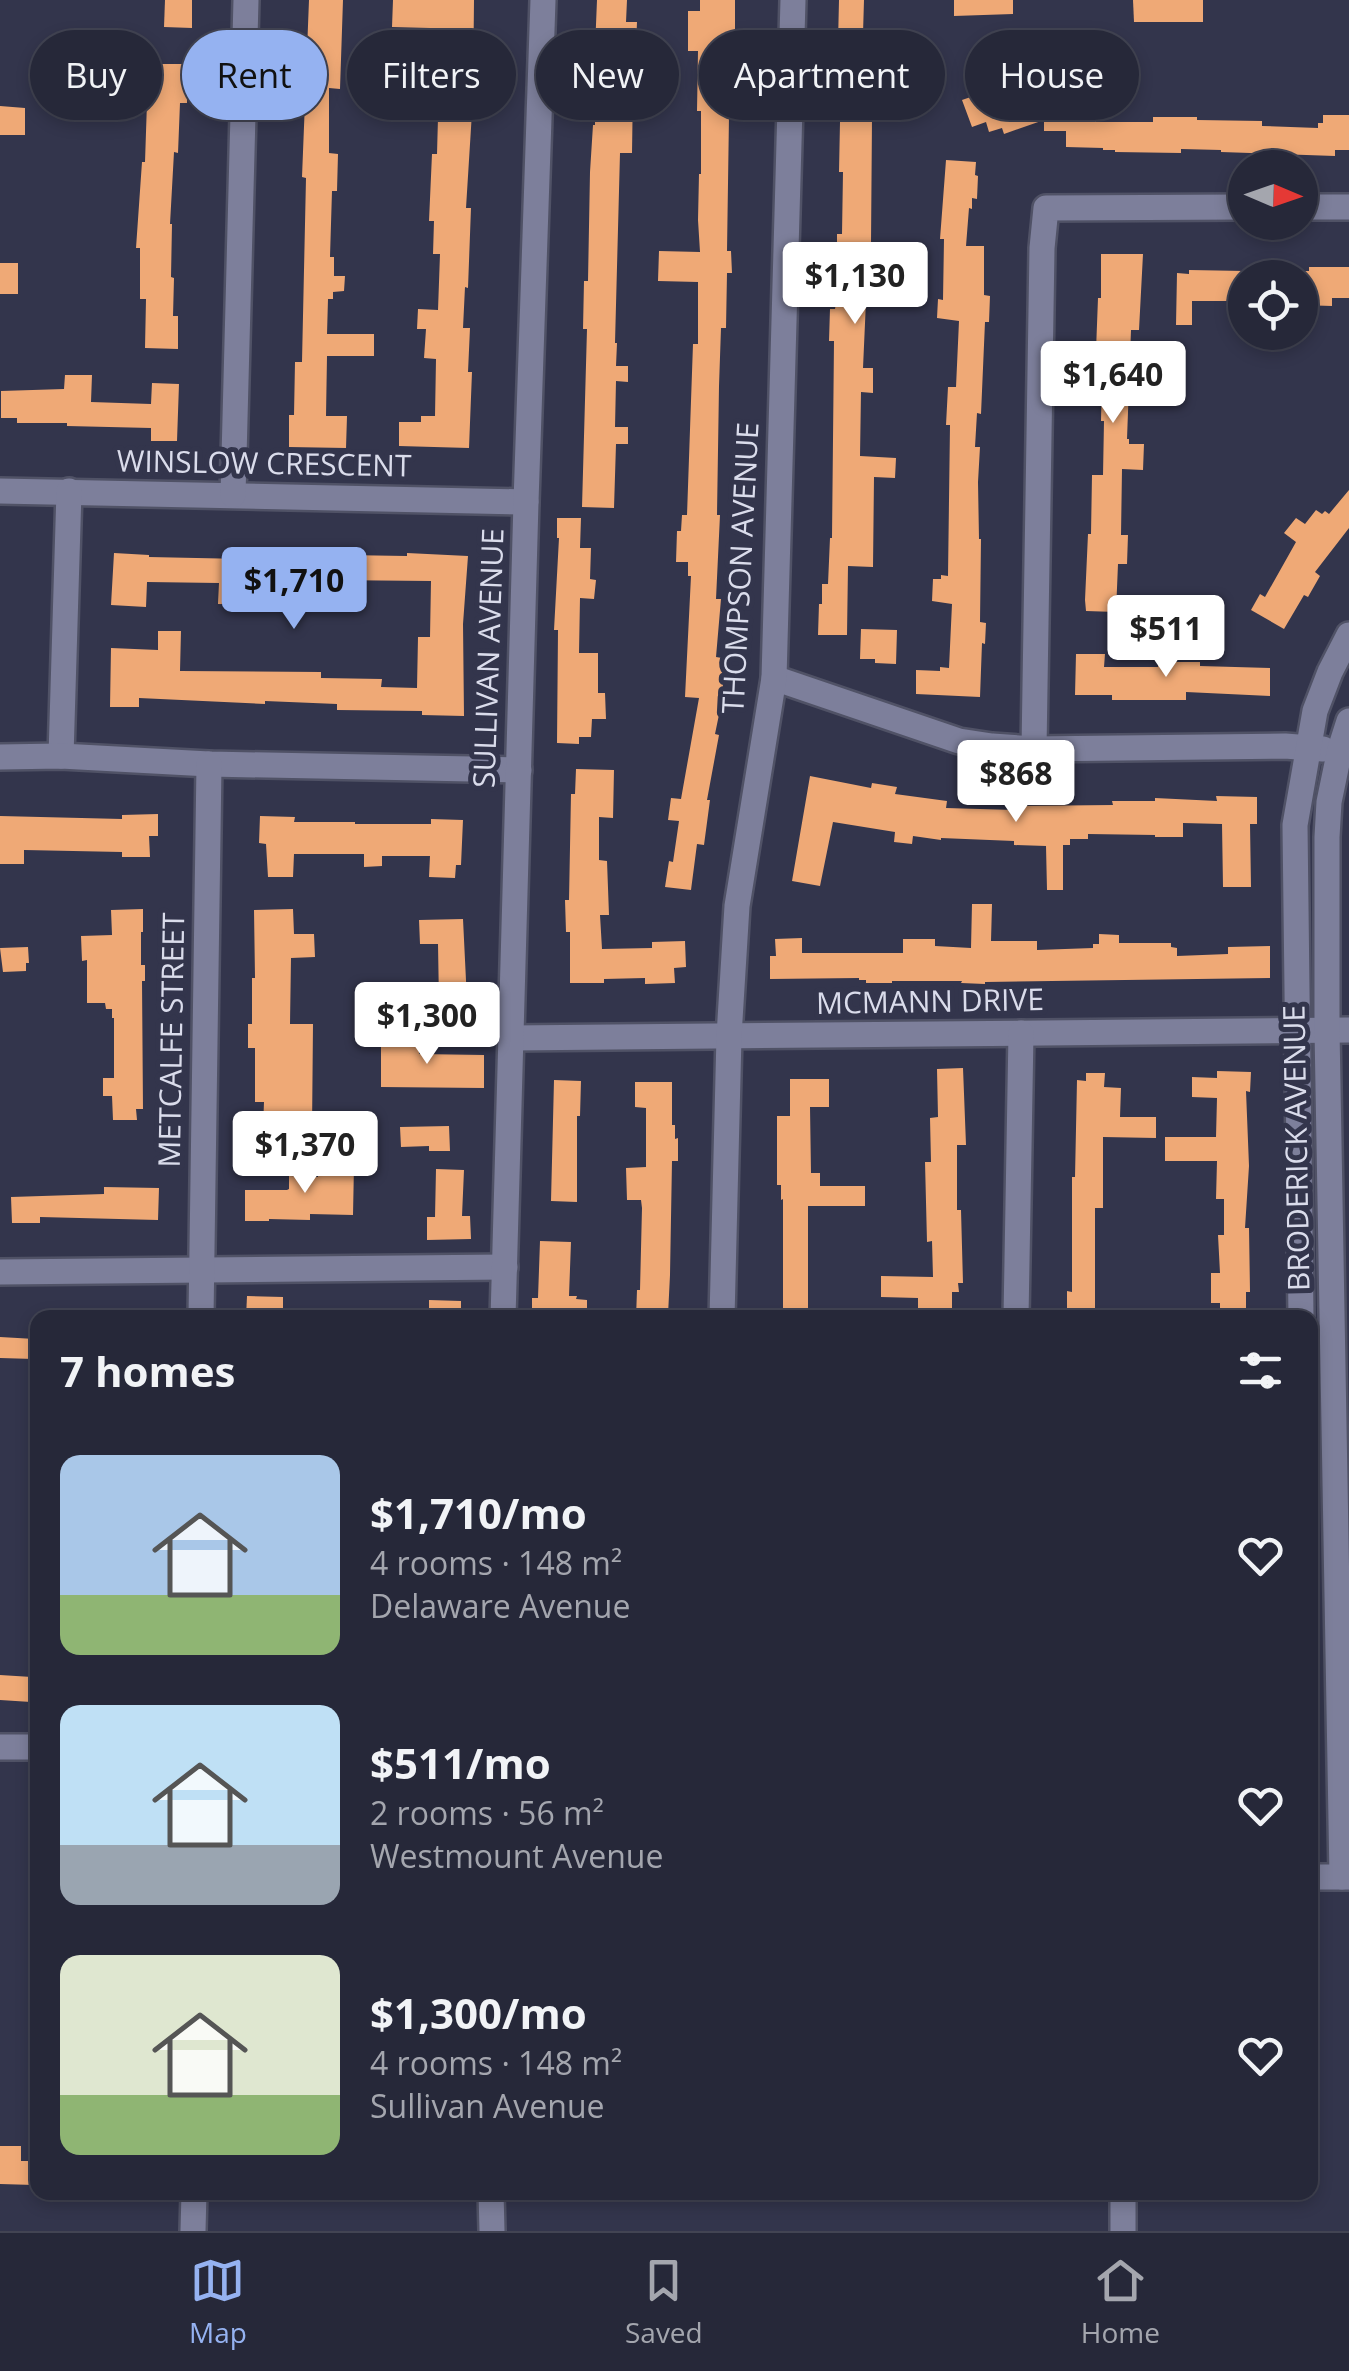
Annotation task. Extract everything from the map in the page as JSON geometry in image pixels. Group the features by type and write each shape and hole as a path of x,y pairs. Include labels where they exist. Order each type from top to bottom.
{"street":[{"path":"232,495 246,0"},
{"name":"SULLIVAN AVENUE","path":"504,1310 544,0"},
{"name":"THOMPSON AVENUE","path":"722,1310 729,1036 737,906 774,678 794,0"},
{"path":"1034,749 1042,248 1046,208 1228,207"},
{"path":"1318,207 1349,208"},
{"name":"WINSLOW CRESCENT","path":"0,491 526,502"},
{"path":"61,756 69,491"},
{"name":"BRODERICK AVENUE","path":"1301,1310 1295,825 1321,692 1349,634"},
{"path":"774,678 959,741 1034,749 1340,749"},
{"name":"BRODERICK AVENUE","path":"1345,1876 1332,1583 1338,1030 1329,802 1349,722"},
{"path":"0,757 519,770"},
{"name":"METCALFE STREET","path":"201,1310 209,764"},
{"name":"MCMANN DRIVE","path":"512,1038 1338,1030"},
{"path":"1016,1310 1021,1033"},
{"path":"0,1272 505,1267"},
{"path":"0,1747 30,1747"},
{"path":"1318,1878 1345,1876"},
{"path":"193,2231 194,2200"},
{"path":"491,2200 492,2231"},
{"path":"1123,2231 1124,2200"}],"building":[{"path":"165,0 192,0 192,28 164,27"},
{"path":"309,0 343,0 340,89 329,88 329,153 338,154 337,191 332,191 330,257 334,257 334,276 345,276 344,291 333,292 333,299 328,299 327,334 374,334 374,356 327,356 326,416 347,416 346,448 289,447 295,362 302,362 304,120 327,120 327,30 308,30"},
{"path":"393,0 474,0 474,30 392,27"},
{"path":"597,0 627,0 626,22 637,22 637,30 596,30"},
{"path":"700,0 735,0 735,30 699,30 697,111 698,51 688,51 688,11 700,11"},
{"path":"839,0 864,0 863,30 838,30"},
{"path":"954,0 1013,0 1013,14 954,16"},
{"path":"1133,0 1203,0 1203,22 1134,22"},
{"path":"162,64 182,64 170,224 178,349 145,348 146,299 140,299 140,248 136,248 146,120 162,120"},
{"path":"0,106 25,108 25,135 0,135"},
{"path":"1323,115 1349,115 1349,150 1335,150 1335,156 1318,155 1318,150 1115,152 1066,147 1066,131 1044,131 1044,120 1153,122 1153,117 1262,121 1262,126 1318,128"},
{"path":"438,120 472,120 466,208 471,208 468,288 465,287 463,328 470,328 469,448 399,446 399,422 421,422 421,416 435,416 436,359 424,358 426,329 417,329 418,309 438,310 440,254 433,254 434,221 429,221 432,154 437,154"},
{"path":"595,120 632,120 632,153 620,153 615,343 616,366 628,366 628,382 616,381 615,427 628,427 628,444 616,444 614,508 582,507 587,329 583,329 584,281 588,281"},
{"path":"701,120 729,120 727,251 731,251 732,273 727,273 726,328 721,328 716,599 721,599 716,657 722,658 724,667 704,845 697,844 691,890 665,887 679,821 668,820 671,798 681,799 699,698 685,697 691,576 688,562 676,562 677,531 681,531 682,515 687,515 698,282 658,281 659,251 700,252"},
{"path":"872,120 871,243 878,243 877,272 901,273 899,303 866,301 863,368 873,368 873,393 861,392 860,456 896,458 895,478 874,477 873,567 848,566 847,635 818,635 819,604 822,584 828,584 832,538 834,341 829,341 830,309 835,309 837,297 837,234 842,234 840,122"},
{"path":"969,120 1044,120 1004,134 1002,128 989,132 986,122 972,127"},
{"path":"946,160 976,162 977,199 972,198 972,209 969,208 966,246 984,246 984,295 990,296 975,447 980,447 980,622 986,623 980,697 916,694 916,670 949,668 952,604 932,601 933,579 948,576 950,425 946,425 948,387 956,387 959,321 937,318 938,299 943,300 944,239 940,239"},
{"path":"1101,254 1143,254 1139,330 1131,330 1127,439 1129,444 1144,444 1143,470 1122,469 1121,535 1128,535 1127,564 1118,564 1116,612 1086,611 1085,600 1092,475 1103,475 1102,377 1095,377"},
{"path":"0,263 18,263 18,294 0,294"},
{"path":"1318,267 1349,267 1349,298 1332,298 1332,306 1318,306"},
{"path":"1189,270 1228,271 1228,301 1192,301 1192,325 1176,325 1177,273 1189,274"},
{"path":"65,375 92,375 91,402 151,404 152,383 179,384 177,441 151,441 151,428 17,423 17,418 1,418 1,391 64,389"},
{"path":"1349,490 1349,528 1315,572 1320,576 1284,629 1251,610 1260,594 1265,597 1296,542 1284,533 1296,518 1305,524 1316,510 1329,514"},
{"path":"557,518 581,518 580,548 591,548 590,579 596,580 594,599 580,598 579,653 598,653 598,693 605,693 606,719 592,719 591,737 579,737 579,744 557,743"},
{"path":"114,553 294,560 345,560 345,555 407,553 468,556 463,624 464,716 422,715 422,711 337,710 337,704 265,701 139,698 139,707 110,707 111,648 158,650 158,631 181,631 180,671 321,672 321,678 382,679 381,687 417,688 418,637 430,637 431,581 327,580 326,606 218,604 219,583 147,582 146,607 111,605"},
{"path":"861,629 897,630 896,664 860,659"},
{"path":"1076,654 1105,654 1104,667 1200,662 1200,666 1270,668 1270,696 1186,692 1186,700 1112,700 1112,695 1075,695"},
{"path":"576,769 614,770 613,818 599,817 599,860 607,861 609,915 600,915 602,949 652,948 652,942 685,941 686,967 674,968 675,983 645,984 645,978 570,983 570,932 566,932 565,900 569,900 571,794 575,794"},
{"path":"810,776 871,788 872,783 897,787 895,794 947,801 946,808 1014,810 1014,806 1113,805 1112,801 1155,798 1217,801 1216,796 1257,797 1257,824 1250,824 1251,887 1223,887 1222,824 1183,823 1183,837 1088,834 1088,839 1070,839 1070,845 1063,845 1063,890 1047,890 1046,846 913,836 912,844 894,842 895,832 833,822 820,886 792,881"},
{"path":"158,814 158,836 149,836 150,857 122,857 122,852 24,850 24,864 0,864 0,816 122,819 122,815"},
{"path":"260,816 295,817 294,822 355,824 463,820 461,865 456,865 455,878 429,877 430,856 382,856 382,866 364,867 364,854 294,854 293,877 268,877 266,844 259,843"},
{"path":"972,904 992,904 991,941 1037,941 1037,950 1093,948 1093,944 1099,944 1099,934 1119,935 1119,943 1171,943 1171,947 1177,948 1177,956 1228,954 1228,947 1270,946 1270,978 985,984 866,983 859,978 770,979 770,956 776,956 775,939 802,938 802,953 903,953 903,939 935,939 935,946 971,948"},
{"path":"143,909 143,1109 136,1109 137,1120 113,1120 112,1096 103,1096 103,1078 114,1078 114,1018 105,1003 87,1003 87,960 82,961 81,936 112,935 111,910"},
{"path":"293,909 294,934 314,934 315,957 291,958 290,1024 313,1024 312,1130 263,1129 264,1102 255,1102 255,1048 248,1048 255,978 254,910"},
{"path":"463,919 467,1001 439,1003 438,944 420,944 419,920"},
{"path":"28,947 26,971 3,972 0,948"},
{"path":"381,1036 419,1037 419,1054 484,1055 484,1088 381,1087"},
{"path":"963,1068 966,1145 957,1145 957,1210 961,1210 963,1283 958,1283 959,1292 952,1292 952,1310 918,1310 918,1298 881,1297 881,1276 933,1277 932,1241 927,1242 925,1162 931,1162 930,1118 938,1117 937,1069"},
{"path":"1217,1071 1251,1072 1250,1092 1246,1091 1249,1166 1245,1228 1249,1228 1250,1292 1246,1292 1246,1310 1220,1310 1220,1303 1211,1303 1211,1273 1220,1273 1218,1235 1224,1235 1224,1199 1216,1199 1217,1161 1165,1161 1165,1137 1216,1137 1217,1098 1192,1097 1192,1077 1217,1078"},
{"path":"1086,1073 1105,1073 1104,1087 1121,1088 1120,1117 1156,1117 1156,1138 1103,1137 1103,1208 1095,1208 1095,1309 1067,1308 1067,1291 1072,1292 1077,1080 1086,1081"},
{"path":"790,1079 829,1079 829,1107 810,1107 811,1173 820,1173 820,1186 865,1186 865,1206 808,1206 808,1310 783,1310 783,1199 781,1185 777,1185 777,1116 790,1116"},
{"path":"554,1080 581,1081 577,1202 551,1201"},
{"path":"635,1082 672,1082 672,1125 675,1139 678,1138 678,1161 672,1161 668,1310 636,1310 642,1208 641,1200 627,1200 626,1168 646,1167 646,1108 635,1107"},
{"path":"449,1126 450,1151 429,1151 429,1146 401,1147 400,1127"},
{"path":"318,1164 354,1165 353,1215 310,1214 310,1220 245,1221 245,1190 287,1190 289,1176 318,1177"},
{"path":"436,1169 464,1170 462,1216 470,1216 471,1239 427,1240 427,1217 435,1217"},
{"path":"104,1187 159,1188 158,1220 40,1217 40,1223 12,1223 11,1197 104,1194"},
{"path":"540,1241 571,1242 569,1296 587,1300 587,1310 532,1310 532,1298 538,1298"},
{"path":"247,1296 283,1297 283,1310 246,1310"},
{"path":"429,1300 461,1301 461,1310 429,1310"},
{"path":"0,1337 30,1339 30,1359 0,1358"},
{"path":"0,1675 30,1677 30,1702 0,1700"},
{"path":"0,2146 21,2146 21,2161 30,2161 30,2185 0,2184"}]}
